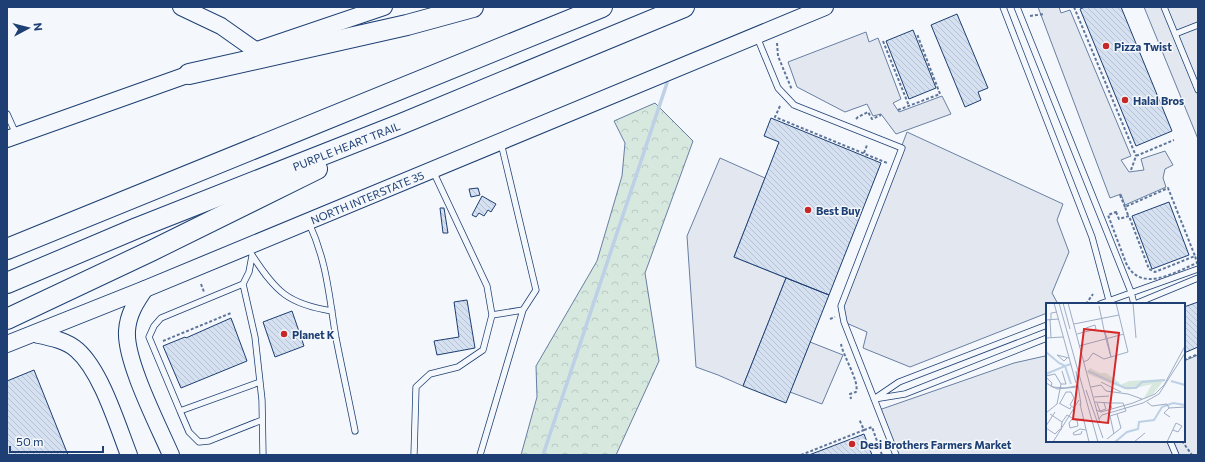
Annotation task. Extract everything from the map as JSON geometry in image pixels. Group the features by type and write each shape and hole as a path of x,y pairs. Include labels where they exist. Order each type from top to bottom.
{"highway":[{"path":"189,74 406,26 473,7"},
{"path":"7,249 602,7"},
{"name":"PURPLE HEART TRAIL","path":"7,283 137,228 402,124 684,7"},
{"path":"7,319 292,182 402,124"}],"main road":[{"path":"181,7 221,26 255,50"},
{"path":"12,137 255,50 384,7"},
{"name":"NORTH INTERSTATE 35","path":"7,344 145,289 249,251 308,221 825,7"},
{"path":"145,289 132,309 127,331 130,357 171,455"},
{"path":"34,334 55,339 76,349 94,370 129,455"}],"lane":[{"path":"1003,7 1092,236 1109,302 1131,292 1198,270"},
{"path":"1017,7 1135,303"},
{"path":"1164,7 1198,90"},
{"path":"1175,34 1198,25"},
{"path":"756,36 778,88 794,105 902,148 842,306 844,322 896,455"},
{"path":"7,114 12,137"},
{"path":"480,455 523,310 536,290 500,141"},
{"path":"414,455 416,387 430,374 458,367 483,350 492,315 487,286 432,169"},
{"path":"308,221 319,245 326,268 332,311 355,431"},
{"path":"249,251 266,277 286,297 308,308 332,311"},
{"path":"249,251 249,272 243,284 255,337 260,382 263,455"},
{"path":"1137,303 1198,278"},
{"path":"243,284 161,318 154,326 149,337 189,432 198,442 209,441 262,420"},
{"path":"492,315 523,310"},
{"path":"874,399 899,382 1046,325"},
{"path":"874,399 905,394 1046,338"},
{"path":"180,411 260,382"},
{"path":"1170,442 1176,455"}],"path":[{"path":"1074,7 1136,156"},
{"path":"898,110 940,94 917,34"},
{"path":"882,41 908,106"},
{"path":"777,43 778,56 794,92"},
{"path":"780,106 775,117 887,163 885,169"},
{"path":"856,119 858,116 868,112 872,119 881,115"},
{"path":"1130,170 1136,156 1174,140"},
{"path":"864,153 867,145"},
{"path":"1125,207 1168,188 1197,263 1157,279 1138,277 1129,270 1108,215 1116,212 1119,220 1129,216"},
{"path":"1120,195 1151,271 1155,272 1195,256"},
{"path":"201,284 204,293"},
{"path":"1087,303 1093,294"},
{"path":"163,340 231,313"},
{"path":"830,319 837,313"},
{"path":"841,344 857,385 856,392 850,394 852,399"},
{"path":"1185,360 1198,354"},
{"path":"859,419 864,430"},
{"path":"801,455 872,427 882,455"},
{"path":"1183,442 1192,455"}],"green space":[{"path":"655,103 693,141 645,273 659,361 616,455 521,455 537,397 536,366 597,261 622,176 625,143 614,121"}],"shaded area":[{"path":"1038,7 1059,7 1061,13 1070,10 1131,156 1121,160 1129,172 1144,170 1141,159 1165,151 1173,165 1165,169 1163,178 1166,187 1125,205 1121,194 1110,198"},
{"path":"1144,7 1198,7 1198,139"},
{"path":"866,32 869,42 878,38 901,99 893,103 899,112 942,96 951,114 896,134 881,114 873,116 867,104 845,112 797,87 788,62"},
{"path":"907,132 1063,204 1057,220 1069,252 1052,293 1057,303 1046,303 1046,313 910,367 863,348 867,332 844,322 841,306"},
{"path":"720,158 765,178 734,257 786,278 743,386 696,367 687,236"},
{"path":"810,342 843,355 822,404 790,392"},
{"path":"1198,355 1198,455 896,455 879,410 1014,363 1045,356 1046,442 1185,442 1185,361"}],"building":[{"path":"1085,7 1121,7 1172,131 1136,146 1080,9"},
{"path":"957,14 988,88 978,92 981,100 965,107 931,25"},
{"path":"913,30 936,88 909,99 886,41"},
{"name":"Best Buy","path":"771,118 881,163 829,295 734,257 779,142 764,136"},
{"path":"478,188 480,195 471,197 469,189"},
{"path":"482,196 496,204 491,212 488,210 484,216 479,213 476,217 472,215"},
{"path":"1169,202 1189,255 1152,269 1132,216"},
{"path":"440,208 444,208 448,233 443,233"},
{"path":"786,278 829,295 786,403 743,386"},
{"path":"467,300 475,348 437,355 434,341 459,337 454,302"},
{"path":"1198,302 1198,347 1185,353 1185,307"},
{"name":"Planet K","path":"292,311 304,346 275,357 263,322"},
{"path":"231,318 247,361 181,388 163,346 185,337 186,338"},
{"path":"34,370 68,455 7,455 7,381"},
{"name":"Desi Brothers Farmers Market","path":"864,434 872,455 809,455"}],"waterway":[{"path":"543,455 667,83"}],"place":[{"name":"Pizza Twist","path":"1106,46"},
{"name":"Halal Bros","path":"1125,100"},
{"name":"Best Buy","path":"808,210"},
{"name":"Planet K","path":"284,334"},
{"name":"Desi Brothers Farmers Market","path":"852,444"}]}
